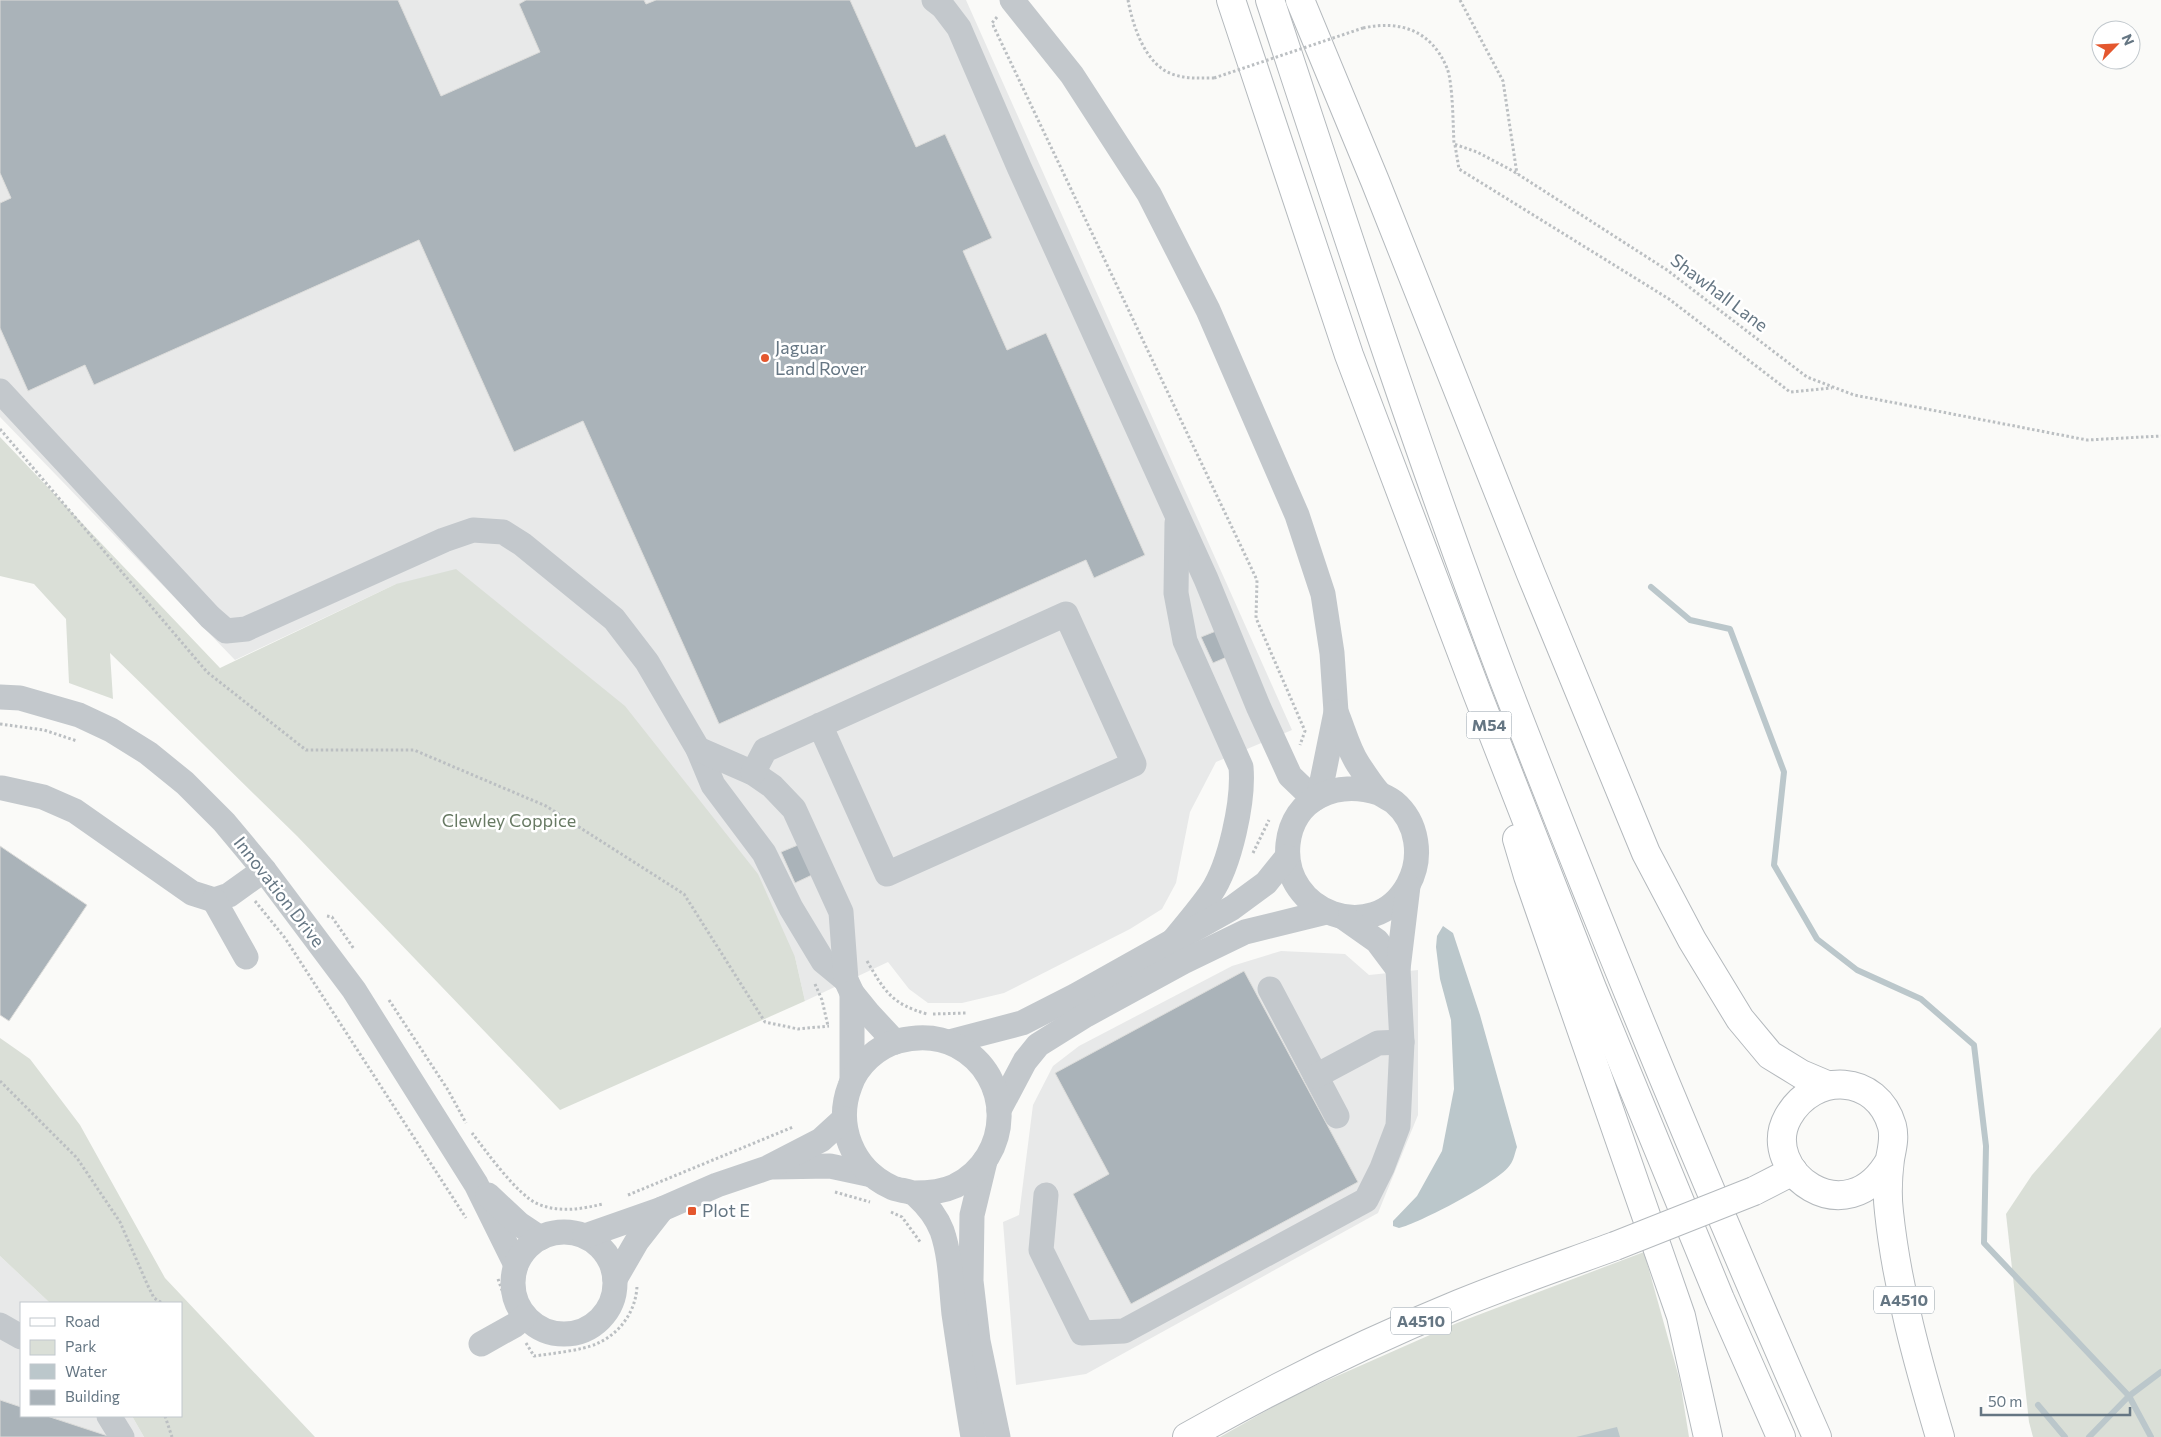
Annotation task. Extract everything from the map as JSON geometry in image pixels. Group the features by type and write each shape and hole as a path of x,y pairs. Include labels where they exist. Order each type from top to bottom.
{"main road":[{"name":"M54","path":"1231,0 1349,355 1477,693 1592,988 1720,1299 1782,1437"},
{"name":"M54","path":"1270,0 1382,342 1504,678 1746,1277 1817,1437"},
{"path":"1300,0 1375,181 1530,574 1646,853 1692,940 1740,1019 1770,1056 1801,1074 1827,1085"},
{"path":"1477,693 1528,876 1681,1316 1708,1437"},
{"name":"A4510","path":"1890,1160 1882,1175 1869,1186 1854,1193 1837,1196 1820,1193 1806,1185 1793,1171 1785,1156 1783,1138 1786,1120 1796,1104 1810,1092 1827,1085 1844,1084 1861,1089 1875,1098 1886,1111 1892,1126 1894,1143 1890,1160 1889,1209 1895,1261 1925,1387 1940,1437"},
{"name":"A4510","path":"1187,1437 1233,1411 1361,1348 1459,1304 1615,1246 1754,1191 1793,1171"}],"street":[{"path":"934,0 943,7 959,28 1019,167 1206,579 1258,706 1290,776 1317,797"},
{"path":"1005,8 1072,75 1148,194 1208,310 1297,515 1323,594 1332,653 1336,712 1317,797"},
{"path":"0,392 210,617 226,631 246,629 444,540 473,530 503,532 522,544 614,619 647,662 698,749 713,785 764,852 791,908 823,961 849,986 895,1042"},
{"path":"1173,942 1212,891 1227,856 1236,823 1243,785 1241,767 1185,641 1176,593 1177,515"},
{"path":"753,773 765,750 820,725 1066,614 1134,764 888,874 820,725"},
{"name":"Innovation Drive","path":"0,697 20,698 79,715 111,730 148,753 191,789 224,822 264,870 354,990 476,1184 516,1265"},
{"path":"1336,712 1357,762 1379,793"},
{"path":"698,749 753,773 772,786 794,809 841,912 849,986 840,1024 852,1079"},
{"path":"1046,1195 1041,1250 1082,1332 1124,1331 1366,1200 1382,1168 1398,1126 1402,1042 1398,969 1408,886 1415,869 1417,851 1414,833 1406,816 1394,803 1379,793 1364,788 1349,787 1333,790 1317,797 1299,815 1289,834 1287,857 1291,874 1299,890 1311,903 1377,941 1398,969"},
{"path":"2,788 43,797 75,811 192,894 214,900 229,895 264,870"},
{"path":"949,1042 1022,1022 1075,996 1239,903 1266,883 1287,857"},
{"path":"1000,1110 1025,1061 1038,1045 1086,1015 1183,962 1245,932 1334,915 1362,917 1380,911 1397,900 1408,886"},
{"path":"214,900 246,957"},
{"path":"1270,989 1337,1116"},
{"path":"985,1162 971,1176 954,1187 935,1193 914,1193 892,1188 872,1175 857,1160 851,1147 844,1119 845,1098 852,1079 863,1063 878,1050 895,1042 913,1038 931,1038 949,1042 965,1050 989,1076 996,1092 1000,1110 999,1128 994,1146 985,1162 972,1215 971,1281 978,1341 998,1437"},
{"path":"1316,1076 1378,1043 1402,1042"},
{"path":"585,1236 662,1209 717,1185 767,1168 820,1140 844,1119"},
{"path":"767,1168 830,1166 872,1175"},
{"name":"Innovation Drive","path":"476,1184 519,1224 540,1238"},
{"path":"914,1193 937,1219 943,1234 973,1437"},
{"path":"615,1279 637,1241 662,1209"},
{"path":"570,1232 585,1236 606,1254 612,1265 615,1279 614,1295 608,1310 598,1322 584,1330 568,1334 552,1333 537,1327 525,1316 516,1301 512,1283 516,1265 530,1245 540,1238 554,1233 570,1232"},
{"path":"481,1344 515,1325 525,1316"},
{"path":"0,1325 20,1336"},
{"path":"111,1417 122,1437"}],"path":[{"path":"1128,0 1136,28 1147,54 1158,65 1173,75 1192,78 1214,78 1363,28 1379,25 1403,26 1420,34 1436,50 1447,69 1454,144 1459,169 1669,299 1790,392 1834,387"},
{"path":"1460,0 1503,81 1517,174"},
{"path":"1005,8 992,23 1257,580 1256,618 1305,731 1290,776"},
{"name":"Shawhall Lane","path":"1454,144 1477,152 1517,174 1667,270 1807,377 1854,395 2087,440 2161,436"},
{"path":"0,429 207,672 306,750 414,750 546,806 684,894 765,1022 798,1029 840,1024"},
{"path":"1227,856 1248,864 1273,811"},
{"path":"324,916 332,917 359,957"},
{"path":"866,958 889,996 907,1008 928,1014 969,1013"},
{"path":"823,961 810,974 822,1000 840,1024"},
{"path":"387,997 448,1090 470,1130 519,1188 536,1203 552,1208 570,1210 607,1203"},
{"path":"829,1035 840,1024"},
{"path":"0,1081 77,1158 120,1222 154,1298 160,1302"},
{"path":"620,1199 797,1126"},
{"path":"830,1166 829,1190 878,1206"},
{"path":"886,1210 902,1217 916,1234 922,1246"},
{"path":"165,1417 172,1437"}],"shaded area":[{"path":"0,0 966,0 1292,730 1216,762 1190,812 1176,883 1162,909 1130,929 1004,993 962,1003 928,1003 909,989 888,962 805,1001 795,957 396,584 235,660 0,417"},
{"path":"1281,951 1345,954 1369,975 1418,970 1418,1115 1378,1213 1086,1374 1016,1385 1003,1222 1019,1215 1033,1105 1053,1066 1079,1046 1232,966"},
{"path":"0,1256 49,1302 20,1302 20,1417 133,1417 144,1437 0,1437"}],"green space":[{"name":"Clewley Coppice","path":"0,437 220,668 396,584 456,569 625,706 758,874 795,957 805,1001 560,1110 297,836 110,653 113,699 69,683 66,619 34,584 0,576"},
{"path":"2161,1027 2161,1437 2033,1437 2029,1422 2006,1214 2032,1175"},
{"path":"0,1038 30,1059 80,1125 165,1278 315,1437 144,1437 133,1417 182,1417 182,1302 49,1302 0,1256"},
{"path":"1644,1252 1680,1381 1689,1437 1220,1437 1294,1395 1457,1323"}],"water":[{"path":"1443,926 1453,933 1480,1015 1517,1147 1510,1165 1491,1181 1440,1211 1399,1228 1393,1226 1393,1221 1417,1196 1442,1151 1454,1089 1451,1020 1440,979 1436,947 1437,936"},
{"path":"1617,1427 1620,1437 1576,1437"}],"building":[{"name":"Jaguar Land Rover","path":"0,0 398,0 441,96 540,52 519,4 526,0 644,0 646,4 656,0 850,0 916,147 945,134 992,238 963,251 1007,350 1046,333 1145,555 1094,578 1086,560 719,724 583,421 514,452 419,240 94,385 85,365 28,391 0,328 0,203 11,198 0,173"},
{"path":"1216,631 1227,657 1213,663 1201,637"},
{"path":"798,845 812,875 795,883 781,852"},
{"path":"0,846 87,905 9,1021 0,1015"},
{"path":"1244,971 1358,1182 1131,1304 1073,1194 1109,1174 1055,1073"},
{"path":"0,1400 20,1407 20,1417 50,1417 111,1437 0,1437"}],"waterway":[{"path":"1651,587 1690,620 1730,629 1784,772 1774,865 1817,939 1857,970 1921,999 1974,1045 1986,1146 1984,1243 2129,1396 2151,1437"},
{"path":"2089,1437 2129,1396 2161,1372"},
{"path":"2038,1405 2065,1437"}],"place":[{"name":"Jaguar Land Rover","path":"765,358"},
{"name":"Plot E","path":"692,1211"}]}
